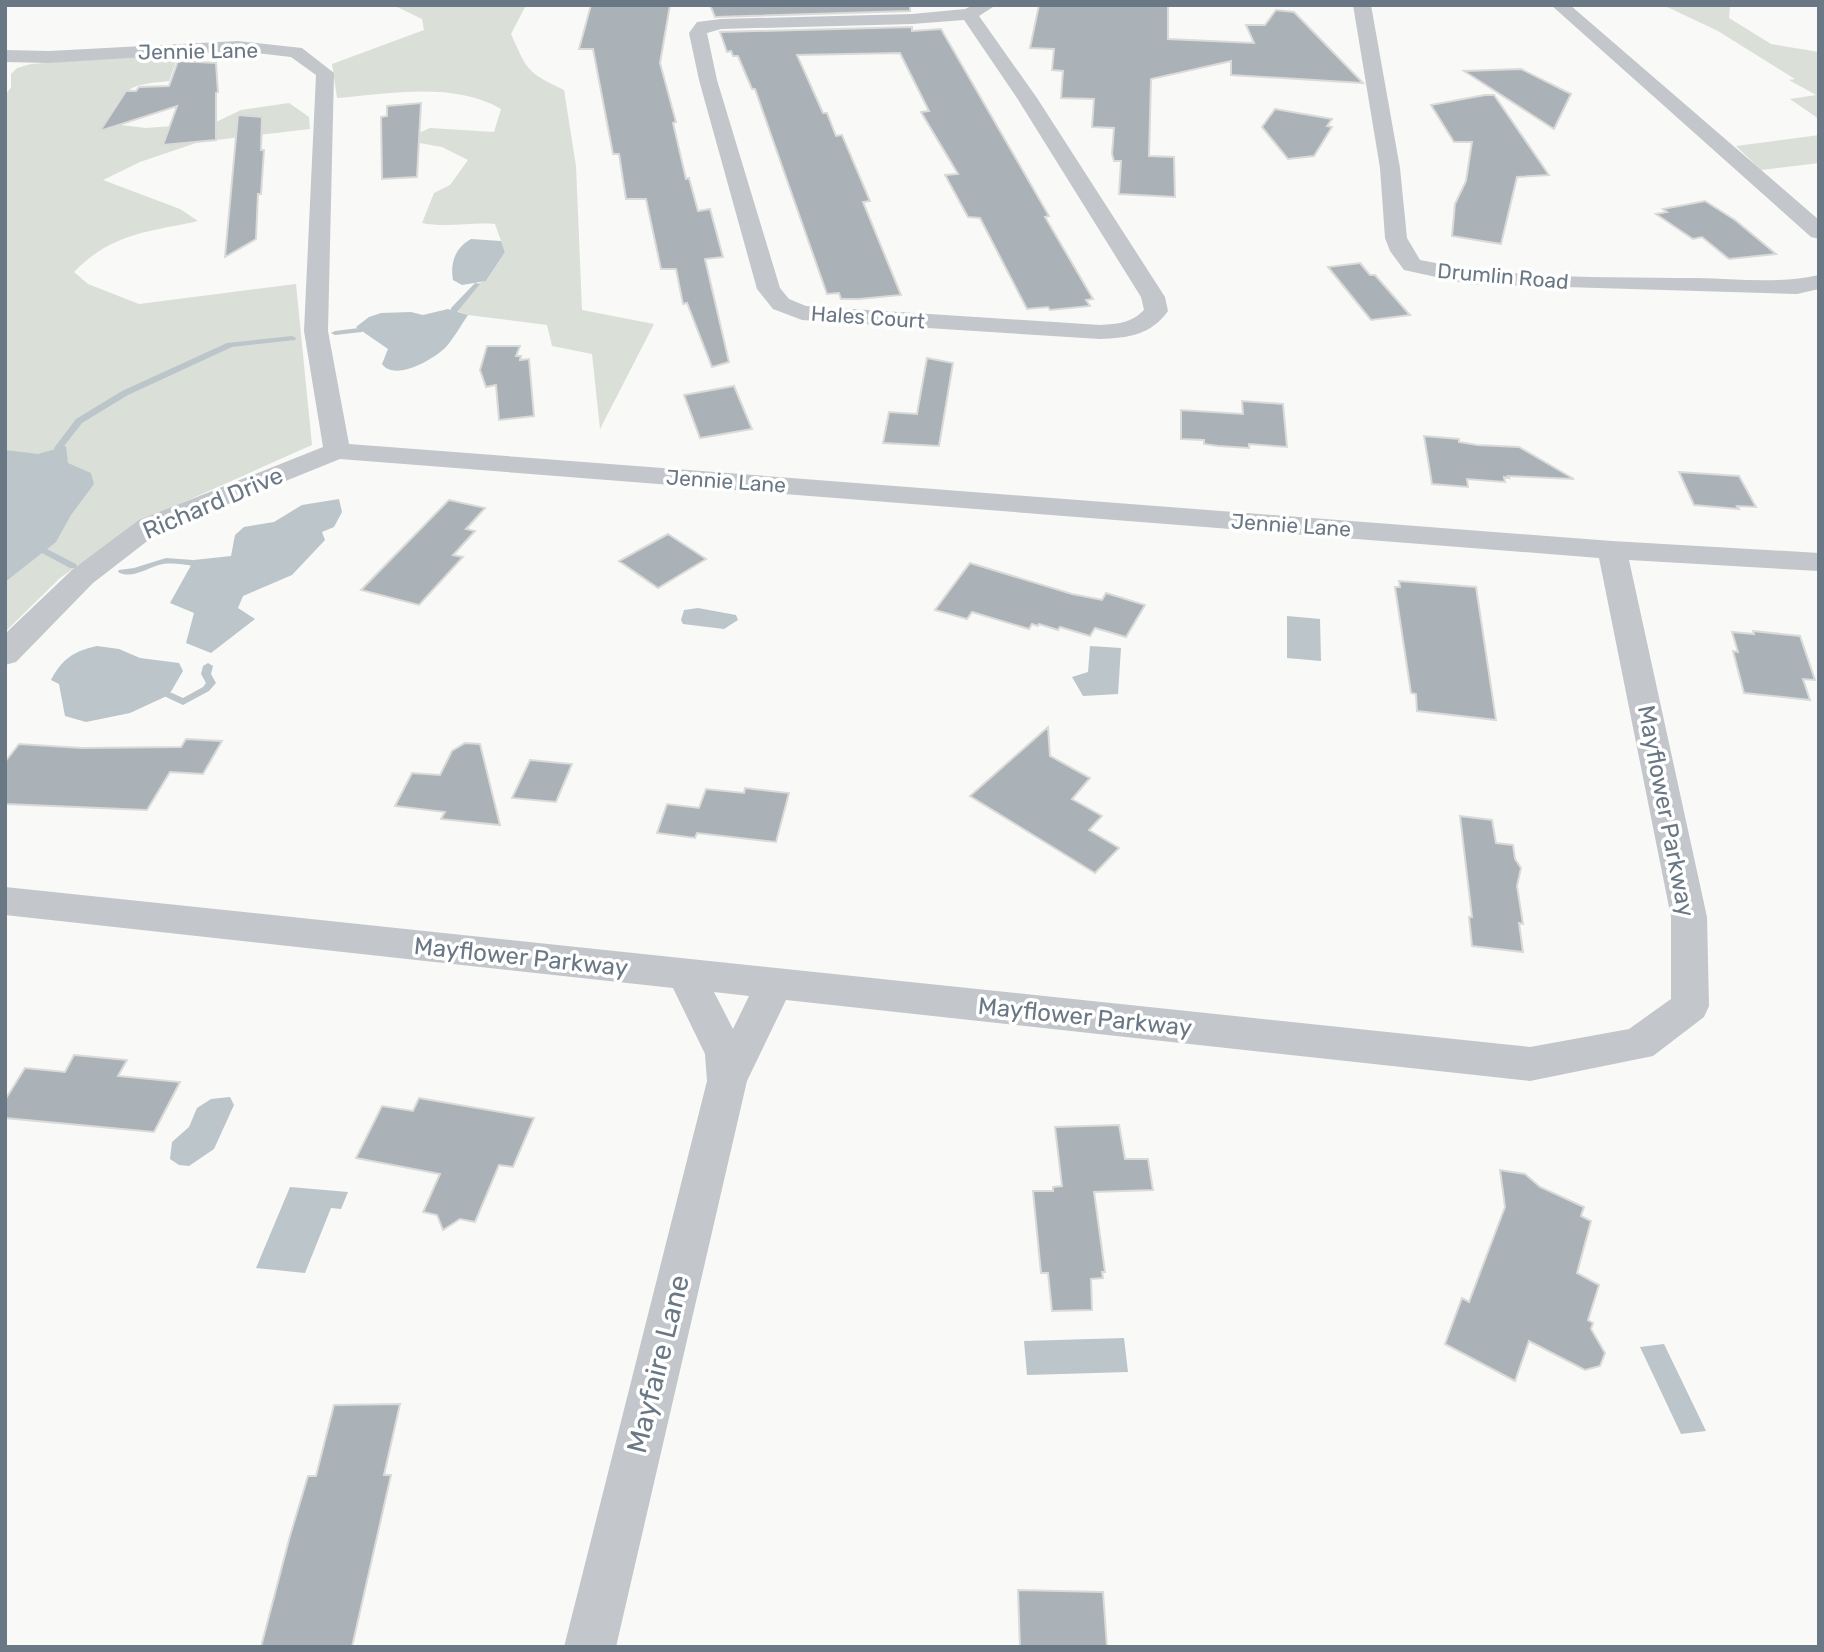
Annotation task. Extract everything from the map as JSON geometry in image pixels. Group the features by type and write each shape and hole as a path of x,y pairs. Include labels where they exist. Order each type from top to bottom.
{"street":[{"name":"Drumlin Road","path":"1362,5 1390,168 1396,237 1401,251 1412,265 1468,277 1797,287 1819,282"},
{"path":"1559,5 1819,232"},
{"name":"Hales Court","path":"978,10 1027,98 1153,297 1156,311 1148,323 1128,331 1100,332 802,313 781,304 769,289 708,80 698,33 703,26 864,21 978,10"},
{"name":"Jennie Lane","path":"5,56 49,57 238,46 296,52 325,73 316,331 338,450 1612,550 1819,562"},
{"name":"Richard Drive","path":"5,655 83,576 149,526 338,450"},
{"name":"Mayflower Parkway","path":"5,901 1531,1064 1639,1044 1690,1006 1689,917 1612,550"},
{"name":"Mayfaire Lane","path":"686,975 725,1054 727,1081"},
{"name":"Mayfaire Lane","path":"590,1647 727,1081 774,985"}],"shaded area":[{"path":"393,5 526,5 511,34 530,70 564,90 576,166 582,310 654,324 600,429 592,354 552,346 547,325 468,315 454,310 477,284 487,280 505,252 495,224 422,223 434,193 450,185 468,160 442,147 402,140 430,128 494,132 501,109 482,100 442,92 399,92 337,98 332,64 424,30 422,19"},
{"path":"1663,5 1757,5 1730,7 1729,18 1771,44 1819,52 1819,119 1790,99 1816,95 1789,80 1795,79 1718,31"},
{"path":"201,52 177,59 169,81 141,85 128,91 111,113 121,125 146,128 214,123 241,110 289,103 309,117 310,129 199,142 140,162 103,180 180,209 198,221 147,232 117,242 102,249 74,272 88,284 139,304 296,284 312,445 137,523 60,578 5,632 5,96 11,87 11,74 17,68 31,64"},
{"path":"1819,135 1819,163 1761,170 1736,146"},
{"path":"471,239 501,241 505,252 486,281 462,285 453,280 453,262 457,251"},
{"path":"448,309 468,315 440,352 405,370 388,369 382,364 388,349 356,327 369,317 381,313 411,312 423,315"},
{"path":"66,446 68,463 91,473 94,484 71,515 56,542 5,582 5,450 38,454"},
{"path":"339,499 342,512 334,527 322,532 325,540 292,575 243,596 238,608 255,619 211,653 186,643 194,613 170,603 194,560 231,556 235,535 244,527 274,522 302,505"},
{"path":"698,608 736,615 738,620 724,629 683,624 681,620 684,610"},
{"path":"1287,616 1320,619 1321,661 1287,658"},
{"path":"97,646 119,649 140,658 179,663 183,671 169,695 130,713 86,722 65,716 59,684 51,680 70,657"},
{"path":"1090,646 1121,648 1118,694 1083,696 1072,677 1088,672"},
{"path":"230,1097 234,1105 214,1149 189,1166 179,1165 170,1159 172,1142 189,1127 197,1108 211,1099"},
{"path":"290,1187 348,1192 341,1209 331,1208 305,1273 256,1268"},
{"path":"1124,1338 1128,1372 1027,1375 1024,1341"},
{"path":"1664,1344 1706,1431 1681,1434 1640,1347"}],"building":[{"path":"591,5 670,5 660,63 676,122 673,123 686,179 689,178 698,211 710,209 723,257 705,259 729,362 712,367 687,303 683,304 676,269 661,269 646,199 626,199 619,154 613,154 593,49 579,49"},
{"path":"710,5 910,5 910,11 715,17"},
{"path":"1039,5 1168,5 1168,39 1254,43 1246,25 1265,25 1276,10 1294,12 1363,83 1231,75 1231,61 1151,79 1149,156 1174,157 1175,197 1119,194 1121,161 1114,161 1112,154 1114,128 1092,127 1094,99 1061,98 1063,71 1052,70 1054,49 1030,48"},
{"path":"912,27 912,31 941,29 1049,216 1045,217 1093,299 1086,300 1090,306 1027,309 980,218 968,217 945,175 958,174 921,112 929,111 900,53 797,55 823,113 827,113 836,136 842,135 870,201 863,202 901,295 841,299 839,293 827,294 755,89 752,89 738,56 733,56 731,51 727,52 720,32"},
{"path":"178,61 216,63 216,140 163,145 177,106 100,131 126,91 136,91 139,87 169,86"},
{"path":"1521,69 1571,94 1554,129 1464,71"},
{"path":"1494,95 1549,175 1517,177 1501,244 1452,236 1455,204 1466,181 1472,142 1454,142 1431,105"},
{"path":"421,103 417,177 382,179 381,117 387,116 387,106"},
{"path":"1275,109 1332,119 1327,126 1332,127 1314,156 1288,159 1262,127"},
{"path":"238,115 262,117 261,150 264,150 261,194 258,194 256,239 225,257"},
{"path":"1705,201 1735,220 1776,254 1729,259 1702,237 1693,239 1656,214 1667,212 1663,209"},
{"path":"1360,263 1370,275 1375,275 1410,315 1371,320 1328,267"},
{"path":"487,346 520,346 516,356 521,356 520,360 529,359 534,416 499,420 496,385 486,387 480,370"},
{"path":"927,358 953,363 939,446 883,443 889,412 917,414"},
{"path":"734,386 752,429 700,438 684,395"},
{"path":"1242,401 1283,404 1287,447 1249,444 1249,448 1218,446 1204,444 1204,440 1181,439 1181,410 1243,414"},
{"path":"1424,436 1459,439 1459,442 1477,445 1519,447 1574,479 1508,476 1509,478 1504,477 1505,482 1467,479 1468,487 1432,484"},
{"path":"1679,472 1739,476 1756,507 1737,506 1739,509 1694,505"},
{"path":"449,500 485,508 466,529 475,531 453,555 463,557 419,605 361,590"},
{"path":"668,534 706,559 658,588 619,561"},
{"path":"970,563 1072,594 1102,600 1106,593 1145,605 1126,637 1095,628 1090,636 1039,624 1032,624 1029,629 972,612 967,619 935,610"},
{"path":"1399,581 1476,587 1496,720 1417,711 1416,694 1411,693 1395,587 1400,587"},
{"path":"1753,631 1800,636 1815,680 1803,679 1810,700 1744,693 1733,651 1738,652 1732,632 1754,634"},
{"path":"1048,727 1050,756 1090,778 1072,799 1102,816 1089,830 1119,848 1095,873 970,796"},
{"path":"186,739 222,741 203,774 170,772 147,810 5,804 5,762 19,744 82,748 181,747"},
{"path":"465,743 480,744 500,825 441,819 445,812 395,806 412,773 440,775 452,751"},
{"path":"530,760 572,764 556,802 512,798"},
{"path":"745,788 789,793 776,842 697,833 695,838 657,833 667,804 699,808 706,789 744,793"},
{"path":"1460,816 1492,820 1496,843 1513,845 1515,859 1521,868 1517,886 1523,924 1519,923 1523,952 1472,946 1469,917 1472,917"},
{"path":"74,1055 127,1060 118,1076 180,1082 154,1132 5,1118 5,1100 25,1068 65,1072"},
{"path":"419,1098 534,1118 513,1167 499,1165 475,1222 460,1219 443,1230 437,1215 423,1212 440,1174 356,1158 382,1106 413,1111"},
{"path":"1119,1125 1125,1159 1148,1159 1153,1190 1094,1192 1105,1272 1102,1272 1103,1278 1091,1279 1092,1310 1052,1311 1048,1273 1041,1273 1033,1191 1053,1191 1053,1187 1062,1186 1055,1127"},
{"path":"1500,1170 1525,1174 1540,1187 1584,1207 1581,1216 1591,1221 1577,1273 1599,1285 1588,1320 1593,1323 1591,1329 1605,1353 1600,1366 1585,1370 1529,1341 1515,1381 1445,1344 1462,1298 1469,1302 1505,1207"},
{"path":"400,1404 384,1475 391,1475 352,1647 261,1647 308,1476 316,1476 334,1405"},
{"path":"1018,1590 1103,1592 1107,1647 1020,1647"}],"waterway":[{"path":"454,310 477,284"},
{"path":"335,333 359,330"},
{"path":"58,448 79,421 125,393 230,345 292,338"},
{"path":"41,549 73,566"},
{"path":"122,572 166,561 193,563"},
{"path":"169,695 183,702 206,689 211,683 206,674 208,666"}]}
